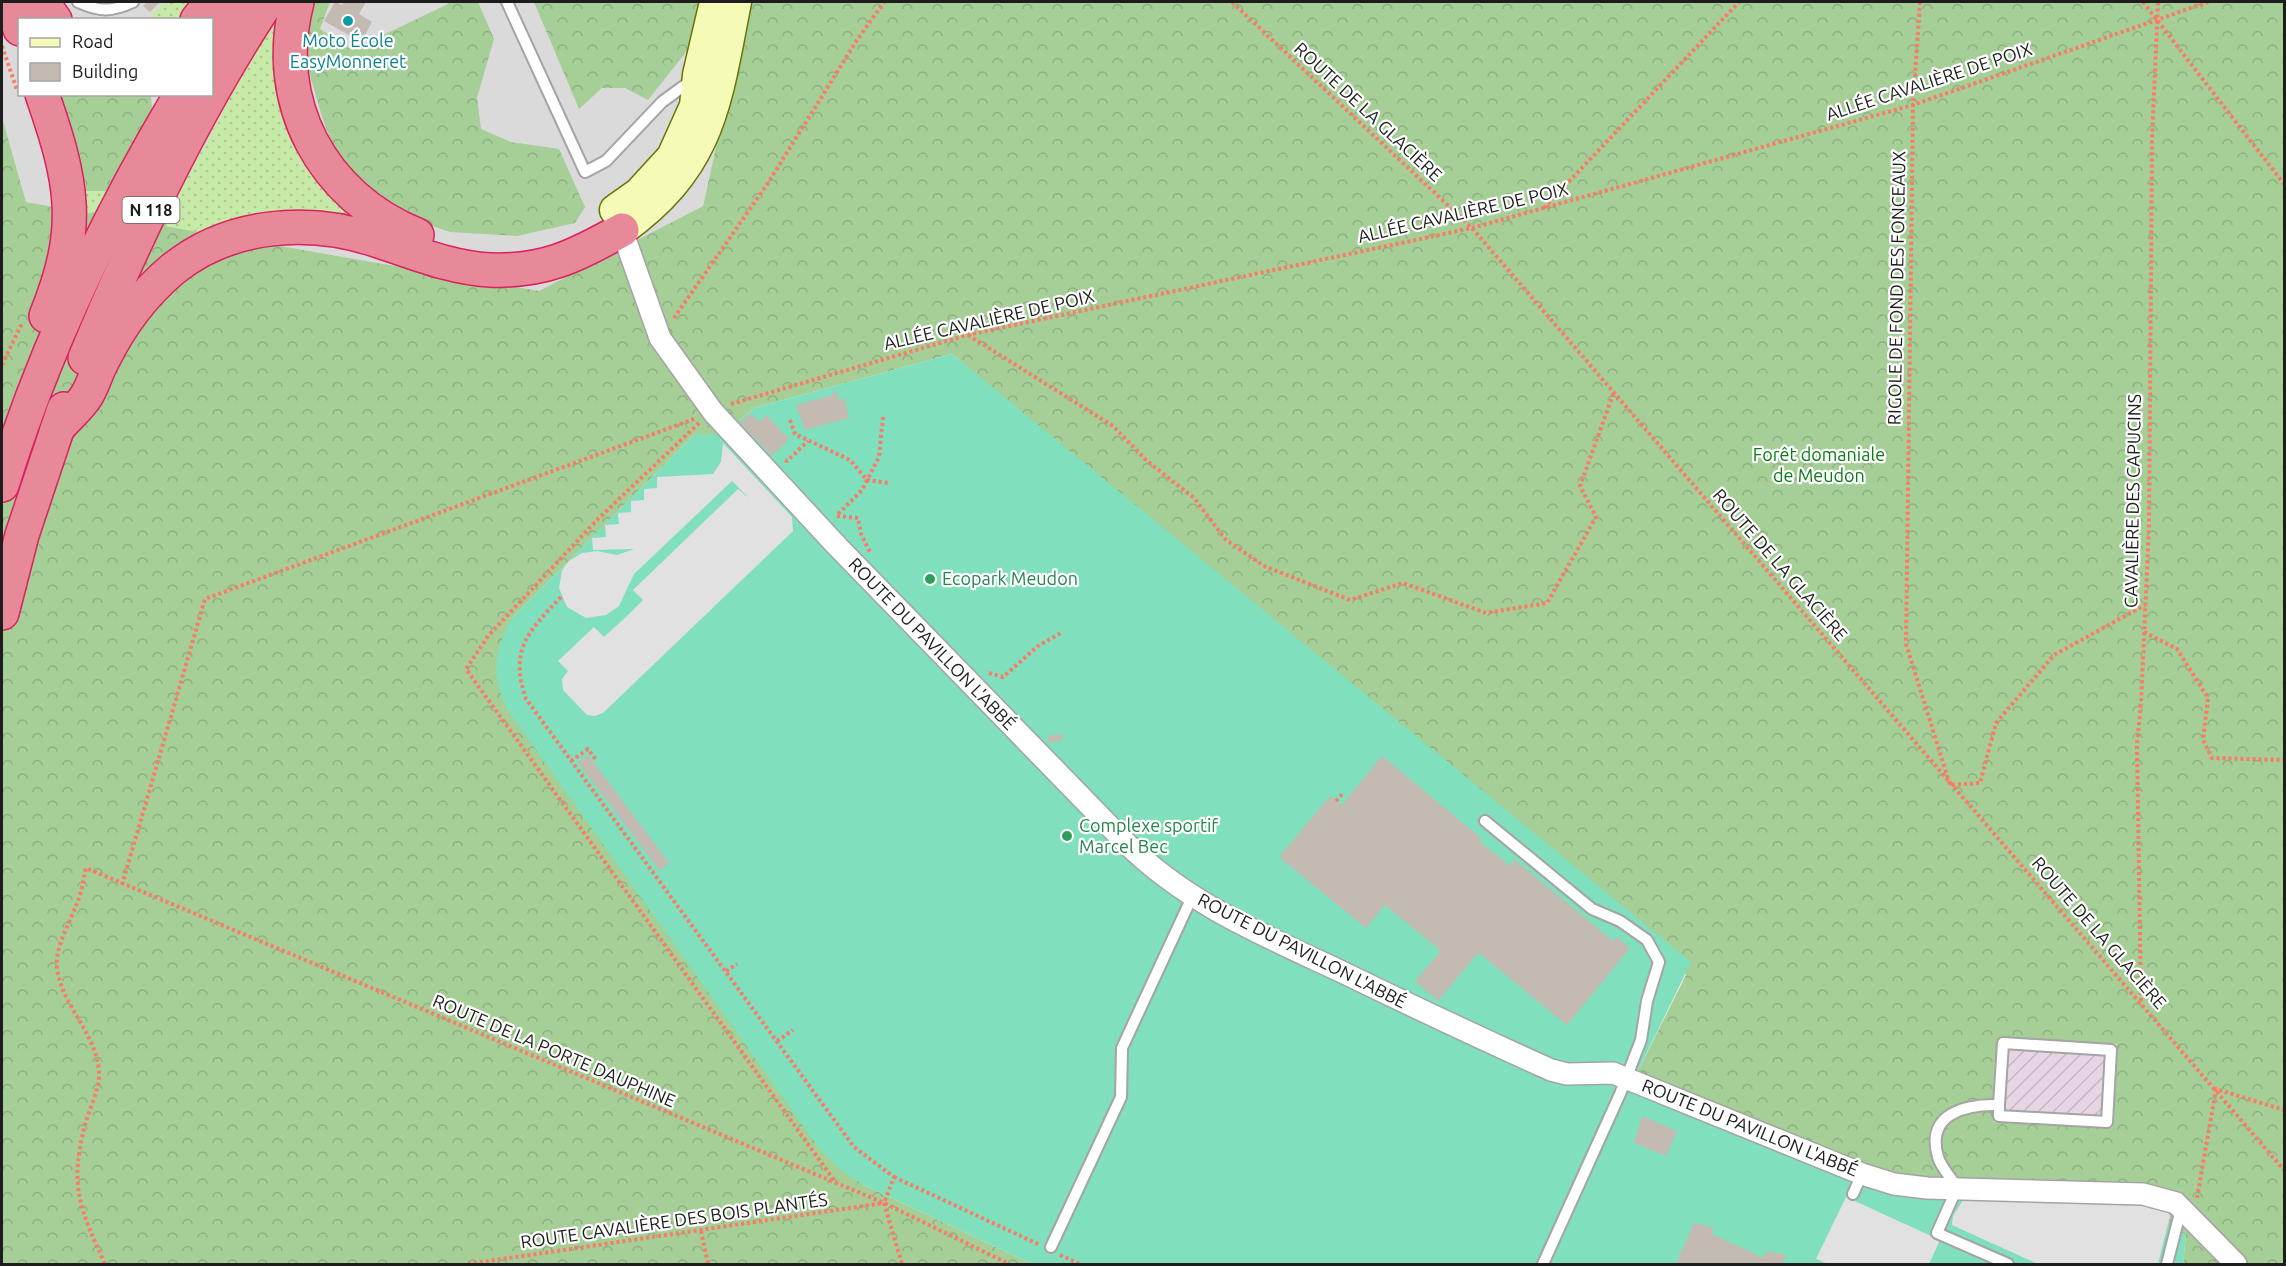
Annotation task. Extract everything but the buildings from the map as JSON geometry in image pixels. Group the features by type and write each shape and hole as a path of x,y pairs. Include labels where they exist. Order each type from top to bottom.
{"highway":[{"path":"199,18 211,2"},
{"path":"213,41 237,2"},
{"name":"N 118","path":"213,92 267,2"},
{"path":"297,2 290,58 294,90 304,126 322,161 336,180 371,213 410,232 455,248 510,251 559,239 618,220"},
{"path":"18,7 49,18"},
{"path":"23,417 23,374 60,278 69,230 69,189 57,137 32,96"},
{"name":"N 118","path":"2,485 23,417 50,350 108,227 150,146 180,96"},
{"name":"N 118","path":"2,613 22,535 57,429 108,300 140,230 211,96"},
{"path":"57,429 86,397 102,360 139,303 159,282 188,258 226,239 259,230 311,227 373,239 453,264 490,270 524,268 569,259 618,220"}],"street":[{"path":"618,220 639,192 672,157 695,106 698,75 715,2"},
{"path":"618,220 648,212 670,190 690,163 716,104 736,2"},
{"name":"ROUTE DU PAVILLON L'ABBÉ","path":"618,220 660,338 713,412 829,522 1132,849 1156,872 1192,897 1244,926 1551,1071 1567,1074 1613,1073 1862,1174 1894,1184 2143,1194 2176,1203 2236,1264"}],"lane":[{"path":"78,2 96,10 112,11 133,2"},
{"path":"507,2 585,172 606,161 662,102 698,75"},
{"path":"1485,821 1592,909 1620,921 1647,940 1659,962 1647,1001 1641,1041 1543,1264"},
{"path":"1053,1250 1121,1096 1122,1048 1192,897"},
{"path":"2004,1043 2111,1050 2107,1122 1999,1116 1999,1105 2004,1043"},
{"path":"1999,1105 1974,1104 1947,1116 1939,1128 1938,1156 1957,1188 1937,1233 2008,1264"},
{"path":"1853,1194 1862,1174"},
{"path":"2167,1264 2187,1215"}],"path":[{"path":"660,338 768,183 857,40 884,2"},
{"name":"ROUTE DE LA GLACIÈRE","path":"1232,2 1472,228 1950,785 2141,1001 2284,1170"},
{"path":"1542,210 1739,2"},
{"name":"RIGOLE DE FOND DES FONCEAUX","path":"1920,2 1913,105 1906,644 1950,785"},
{"path":"2143,2 2284,184"},
{"name":"CAVALIÈRE DES CAPUCINS","path":"2141,1001 2137,745 2149,527 2153,79 2158,2"},
{"name":"ALLÉE CAVALIÈRE DE POIX","path":"713,412 747,397 967,335 1472,228 1542,210 1913,105 2208,2"},
{"path":"2,46 18,73"},
{"path":"2,365 22,322"},
{"path":"967,335 1113,426 1147,460 1194,498 1226,540 1264,566 1350,600 1403,583 1486,614 1547,603 1596,518 1580,486 1614,392"},
{"path":"122,885 205,599 713,412"},
{"path":"713,412 684,434 598,519 488,636 466,669 837,1183"},
{"path":"829,522 862,490 879,457 883,417"},
{"path":"790,420 795,434 850,460 867,480 890,483"},
{"path":"790,459 808,441"},
{"path":"829,522 858,518 861,534 871,556"},
{"path":"561,597 532,628 522,644 518,666 526,699 854,1147 894,1177 1080,1264"},
{"path":"1950,785 1980,783 1996,723 2054,655 2145,605"},
{"path":"2144,632 2177,649 2208,698 2203,740 2212,758 2284,760"},
{"path":"982,670 1003,677 1038,646 1061,633"},
{"path":"571,760 588,749 596,760"},
{"path":"1336,801 1344,792"},
{"name":"ROUTE DE LA PORTE DAUPHINE","path":"105,1264 88,1226 75,1181 77,1154 99,1074 93,1043 71,1011 57,968 63,935 78,901 86,868 884,1203 1009,1264"},
{"path":"726,971 737,964"},
{"path":"777,1041 793,1030"},
{"path":"2187,1215 2216,1089 2284,1110"},
{"path":"894,1177 884,1203 902,1264"},
{"name":"ROUTE CAVALIÈRE DES BOIS PLANTÉS","path":"468,1264 884,1203"},
{"path":"701,1231 708,1264"}],"shaded area":[{"path":"2,2 748,2 703,206 539,292 26,202 2,117"},
{"path":"723,443 792,517 793,531 603,713 595,716 587,715 563,690 562,679 568,671 558,661 594,627 604,637 628,615 643,600 633,590 738,489 749,498 732,481 634,574 619,606 606,615 586,618 567,607 559,588 562,570 569,561 582,553 597,551 617,555 634,549 593,550 592,538 606,537 605,525 619,524 618,513 631,512 631,501 644,500 644,489 657,488 657,477 713,474 721,462"},
{"path":"1999,1037 2117,1044 2112,1128 1994,1122"},
{"path":"1846,1197 1940,1240 1929,1264 1828,1264 1816,1259"},
{"path":"1965,1197 2120,1200 2165,1208 2170,1216 2158,1264 2038,1264 1952,1225 1953,1216"}],"green space":[{"path":"165,2 197,2 184,18 148,18"},
{"path":"281,2 281,81 383,231 340,221 125,294"},
{"path":"313,2 330,2 320,29 352,50 448,4 447,2 478,2 494,39 477,98 481,129 511,142 559,149 585,207 575,223 517,236 450,232 397,214 338,158 323,120 305,58 308,21"},
{"path":"534,2 698,2 690,47 648,100 625,88 602,88 579,109"},
{"name":"Forêt domaniale de Meudon","path":"748,2 2284,2 2284,1264 2183,1264 2186,1234 2026,1195 2028,1180 1918,1177 1885,1172 1637,1073 1686,975 952,354 754,408 723,434 695,434 512,618 864,1185 1032,1264 2,1264 2,117 26,202 539,291 703,206","holes":["1999,1038 2117,1044 2112,1128 1994,1122"]},
{"path":"54,96 151,96 152,109 110,191 81,191"},
{"path":"81,191 110,191 84,247"},
{"name":"Complexe sportif Marcel Bec","path":"952,354 1691,962 1637,1073 1885,1172 1918,1177 2029,1180 2026,1195 2166,1209 2170,1216 2168,1229 2186,1234 2183,1264 1032,1264 864,1185 842,1171 819,1148 507,709 498,684 496,663 501,642 512,618 695,434 723,434 754,408"}],"place":[{"name":"Moto École EasyMonneret","path":"348,21"},
{"name":"Ecopark Meudon","path":"930,579"},
{"name":"Complexe sportif Marcel Bec","path":"1067,836"}]}
